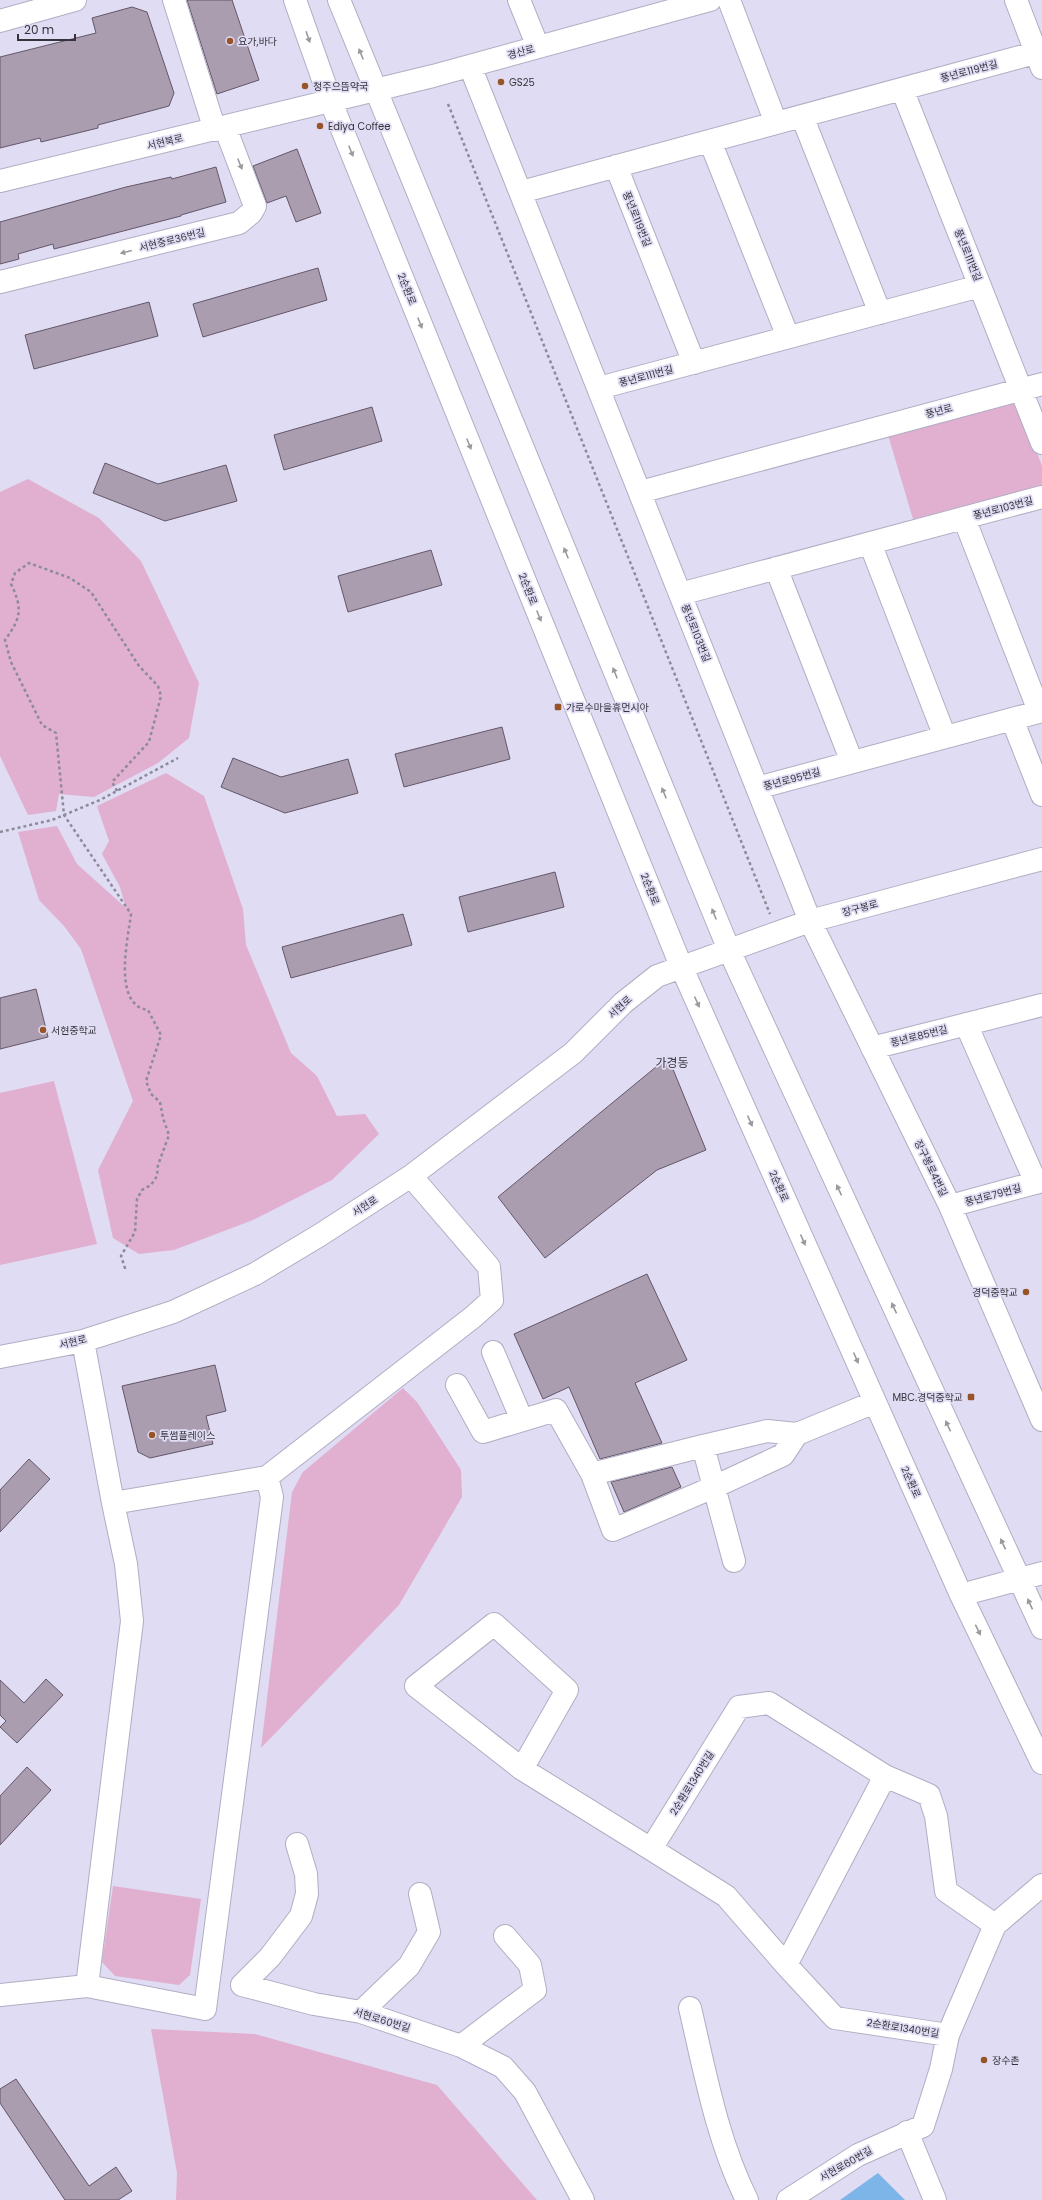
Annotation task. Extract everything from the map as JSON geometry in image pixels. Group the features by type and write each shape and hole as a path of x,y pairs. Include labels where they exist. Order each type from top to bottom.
{"street":[{"path":"0,22 75,0"},
{"path":"174,0 220,129"},
{"name":"2순환로","path":"295,0 330,102 681,966 961,1594 1042,1763"},
{"path":"339,0 729,950 1042,1628"},
{"path":"519,0 538,47"},
{"name":"경산로","path":"330,102 538,47 684,3 710,0"},
{"path":"729,0 776,123"},
{"path":"1016,0 1040,57"},
{"name":"풍년로119번길","path":"521,192 902,89 1040,57"},
{"path":"470,66 680,594"},
{"name":"풍년로111번길","path":"599,388 980,286 902,89"},
{"name":"서현북로","path":"0,181 330,102"},
{"path":"802,116 880,313"},
{"name":"서현중로36번길","path":"0,282 239,223 251,213 255,206 220,129"},
{"path":"710,141 788,337"},
{"name":"풍년로119번길","path":"616,166 694,363"},
{"path":"980,286 1042,442"},
{"name":"풍년로","path":"640,492 1042,384"},
{"name":"풍년로103번길","path":"721,697 680,594 1042,497"},
{"name":"풍년로103번길","path":"964,518 1004,622"},
{"path":"870,543 946,737"},
{"path":"776,568 852,762"},
{"name":"풍년로95번길","path":"721,697 757,788 1041,711 1004,622"},
{"path":"1012,719 1042,795"},
{"name":"장구봉로4번길","path":"757,788 810,921 950,1206 1042,1420"},
{"name":"장구봉로","path":"681,966 810,921 1042,859"},
{"name":"서현로","path":"0,1357 83,1341 173,1312 255,1274 320,1235 411,1176 573,1053 623,1003 657,976 681,966"},
{"name":"풍년로85번길","path":"872,1048 1042,1005"},
{"name":"풍년로79번길","path":"950,1206 1039,1182 1003,1109 966,1024"},
{"path":"113,1503 267,1477 467,1322 492,1300 489,1267 411,1176"},
{"path":"83,1341 113,1503 126,1564 132,1621 87,1986"},
{"path":"493,1352 522,1420"},
{"path":"456,1385 483,1432 556,1410 592,1474 613,1530 714,1487 783,1455 797,1434"},
{"path":"592,1474 767,1431 797,1434 875,1402"},
{"path":"703,1446 734,1561"},
{"path":"0,1996 87,1986 205,2009 272,1497 267,1477"},
{"path":"961,1594 1042,1573"},
{"path":"522,1769 567,1690 494,1624 416,1686 522,1769 651,1849"},
{"name":"2순환로1340번길","path":"948,2035 835,2018 786,1965 726,1896 651,1849 739,1707 769,1703 885,1776 929,1795 936,1816 946,1891 994,1925"},
{"path":"786,1965 885,1776"},
{"name":"서현로60번길","path":"297,1844 306,1874 307,1894 301,1916 270,1957 242,1986 314,2004 361,2012 461,2046 503,2067 525,2092 584,2200"},
{"path":"948,2035 994,1925 1042,1885"},
{"path":"361,2012 409,1966 429,1932 420,1894"},
{"path":"461,2046 535,1990 530,1965 505,1936"},
{"path":"690,2008 714,2110 736,2178 747,2200"},
{"name":"서현로60번길","path":"788,2200 858,2155 923,2126 941,2069 948,2035"},
{"path":"907,2132 935,2200"}],"path":[{"path":"448,104 770,914"},
{"path":"117,791 112,782 149,742 161,696 158,686 139,666 91,592 70,578 29,563 15,573 11,584 19,601 17,624 6,640 14,669 42,725 56,734 64,815 131,914 125,961 125,983 133,1001 139,1008 148,1010 161,1035 146,1082 151,1094 160,1102 163,1118 170,1135 158,1164 157,1176 151,1185 142,1190 137,1199 135,1232 122,1256 126,1271"},
{"path":"0,832 52,820 117,791 178,758"}],"shaded area":[{"path":"1017,401 1042,466 1042,486 913,519 888,435"},
{"path":"28,479 99,518 141,561 199,683 189,738 158,763 94,797 59,794 56,811 28,815 0,756 0,492"},
{"path":"166,773 204,796 243,909 246,945 291,1053 317,1076 337,1116 365,1114 379,1134 332,1180 253,1220 174,1250 139,1254 113,1238 98,1170 133,1101 81,949 64,926 39,900 18,832 57,826 77,864 126,908 120,887 102,854 109,841 97,806"},
{"path":"54,1081 97,1244 0,1265 0,1093"},
{"path":"403,1388 417,1402 461,1470 462,1497 399,1605 261,1748 292,1492 303,1472"},
{"path":"113,1886 201,1899 190,1975 179,1985 115,1976 102,1962"},
{"path":"151,2029 255,2034 437,2085 537,2200 176,2200 177,2173"}],"water":[{"path":"878,2173 905,2200 840,2200"}],"building":[{"path":"187,0 232,0 259,80 217,94"},
{"path":"132,7 147,12 174,93 169,106 98,125 98,128 41,142 40,138 0,148 0,57 96,33 92,18"},
{"path":"297,149 321,213 296,222 286,196 267,203 253,166"},
{"path":"216,167 226,202 181,216 54,249 53,244 18,254 19,259 0,264 0,222 126,187 171,177 172,179"},
{"path":"318,268 327,300 203,337 193,304"},
{"path":"149,302 158,336 34,369 25,335"},
{"path":"372,407 382,441 284,470 274,435"},
{"path":"105,463 158,484 226,465 237,501 165,521 93,493"},
{"path":"431,550 442,585 348,612 338,576"},
{"path":"502,727 510,759 404,787 395,754"},
{"path":"233,758 281,777 348,759 358,793 285,813 221,787"},
{"path":"555,872 564,907 468,932 459,897"},
{"path":"403,914 412,945 291,978 282,947"},
{"name":"서현중학교","path":"36,989 48,1037 0,1049 0,998"},
{"path":"668,1057 706,1150 657,1170 545,1258 498,1197"},
{"path":"647,1274 687,1360 635,1383 662,1443 600,1459 569,1387 543,1399 514,1334"},
{"path":"215,1365 226,1411 206,1416 213,1444 150,1458 138,1452 122,1386"},
{"path":"29,1459 50,1479 0,1532 0,1490"},
{"path":"672,1467 681,1487 624,1512 611,1482"},
{"path":"46,1679 63,1695 17,1743 0,1727 6,1721 0,1715 0,1680 24,1703"},
{"path":"27,1767 51,1790 0,1845 0,1796"},
{"path":"16,2079 89,2186 116,2167 132,2191 118,2200 65,2200 0,2103 0,2089"}],"place":[{"name":"요가,바다","path":"230,41"},
{"name":"GS25","path":"501,82"},
{"name":"청주으뜸약국","path":"305,86"},
{"name":"Ediya Coffee","path":"320,126"},
{"name":"가로수마을휴먼시아","path":"558,707"},
{"name":"서현중학교","path":"43,1030"},
{"name":"경덕중학교","path":"1026,1292"},
{"name":"MBC.경덕중학교","path":"971,1397"},
{"name":"투썸플레이스","path":"152,1435"},
{"name":"장수촌","path":"984,2060"}],"district":[{"name":"가경동","path":"672,1062"}]}
